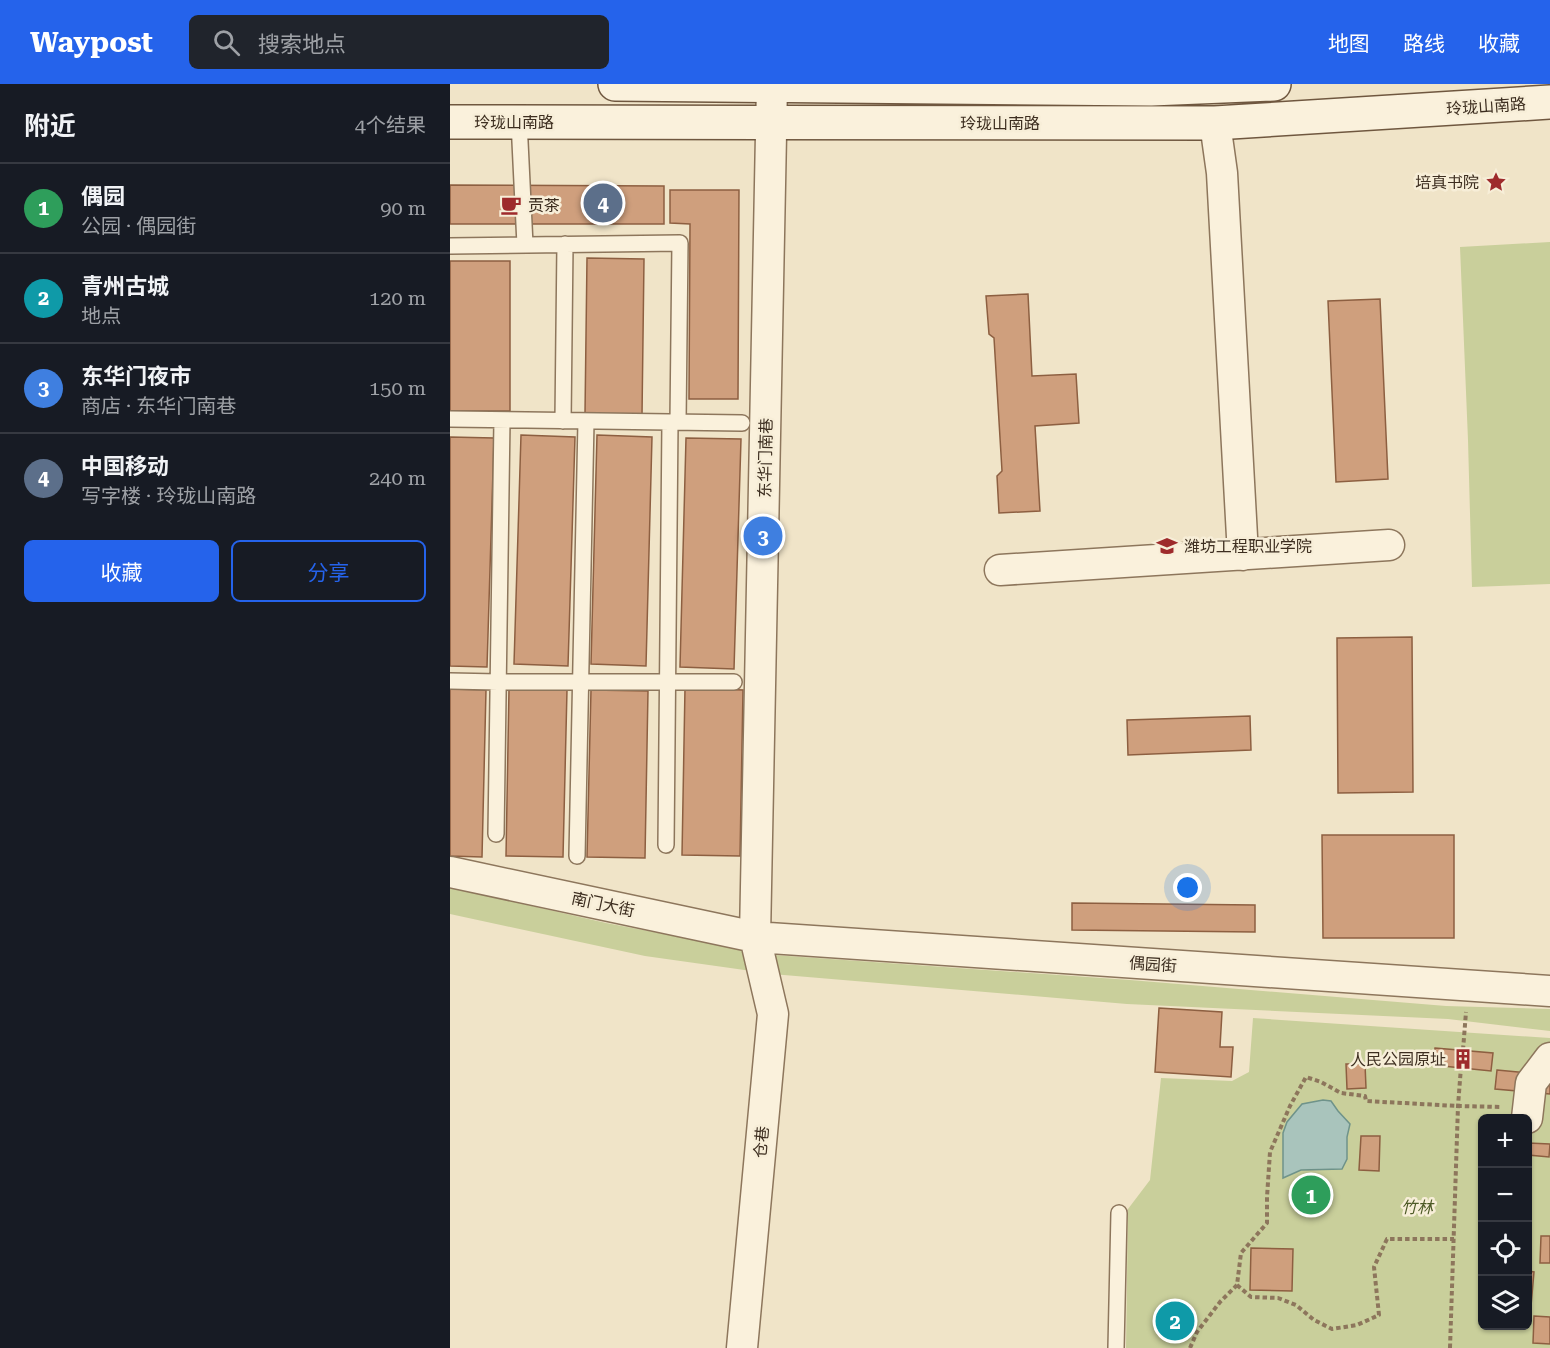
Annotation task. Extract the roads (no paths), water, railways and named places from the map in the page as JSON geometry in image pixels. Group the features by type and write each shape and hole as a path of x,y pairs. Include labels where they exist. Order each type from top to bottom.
{"main road":[{"path":"615,84 1165,89 1274,84"},
{"name":"玲珑山南路","path":"450,122 1215,123 1550,102"}],"street":[{"name":"东华门南巷","path":"755,937 772,85"},
{"path":"1215,123 1222,173 1243,555"},
{"path":"1000,570 1389,546"},
{"name":"南门大街","path":"450,872 755,937"},
{"name":"偶园街","path":"755,937 1550,991"},
{"name":"仓巷","path":"742,1348 773,1014 755,937"},
{"path":"1527,1113 1531,1083 1550,1058"}],"lane":[{"path":"519,121 525,245"},
{"path":"450,246 680,243 674,422 666,845"},
{"path":"563,420 565,244"},
{"path":"450,419 742,423"},
{"path":"496,834 502,420"},
{"path":"577,856 586,421"},
{"path":"450,681 735,682"},
{"path":"1116,1348 1119,1213"}],"water":[{"path":"1323,1100 1331,1101 1350,1124 1347,1137 1347,1159 1342,1169 1301,1170 1283,1178 1283,1133 1287,1122 1302,1104"}],"place":[{"name":"培真书院","path":"1496,182"},
{"name":"中国移动","path":"603,203"},
{"name":"贡茶","path":"511,205"},
{"name":"东华门夜市","path":"763,536"},
{"name":"潍坊工程职业学院","path":"1167,546"},
{"name":"人民公园原址","path":"1463,1059"},
{"name":"偶园","path":"1311,1195"},
{"name":"青州古城","path":"1175,1321"}],"park label":[{"name":"竹林","path":"1417,1207"}]}
